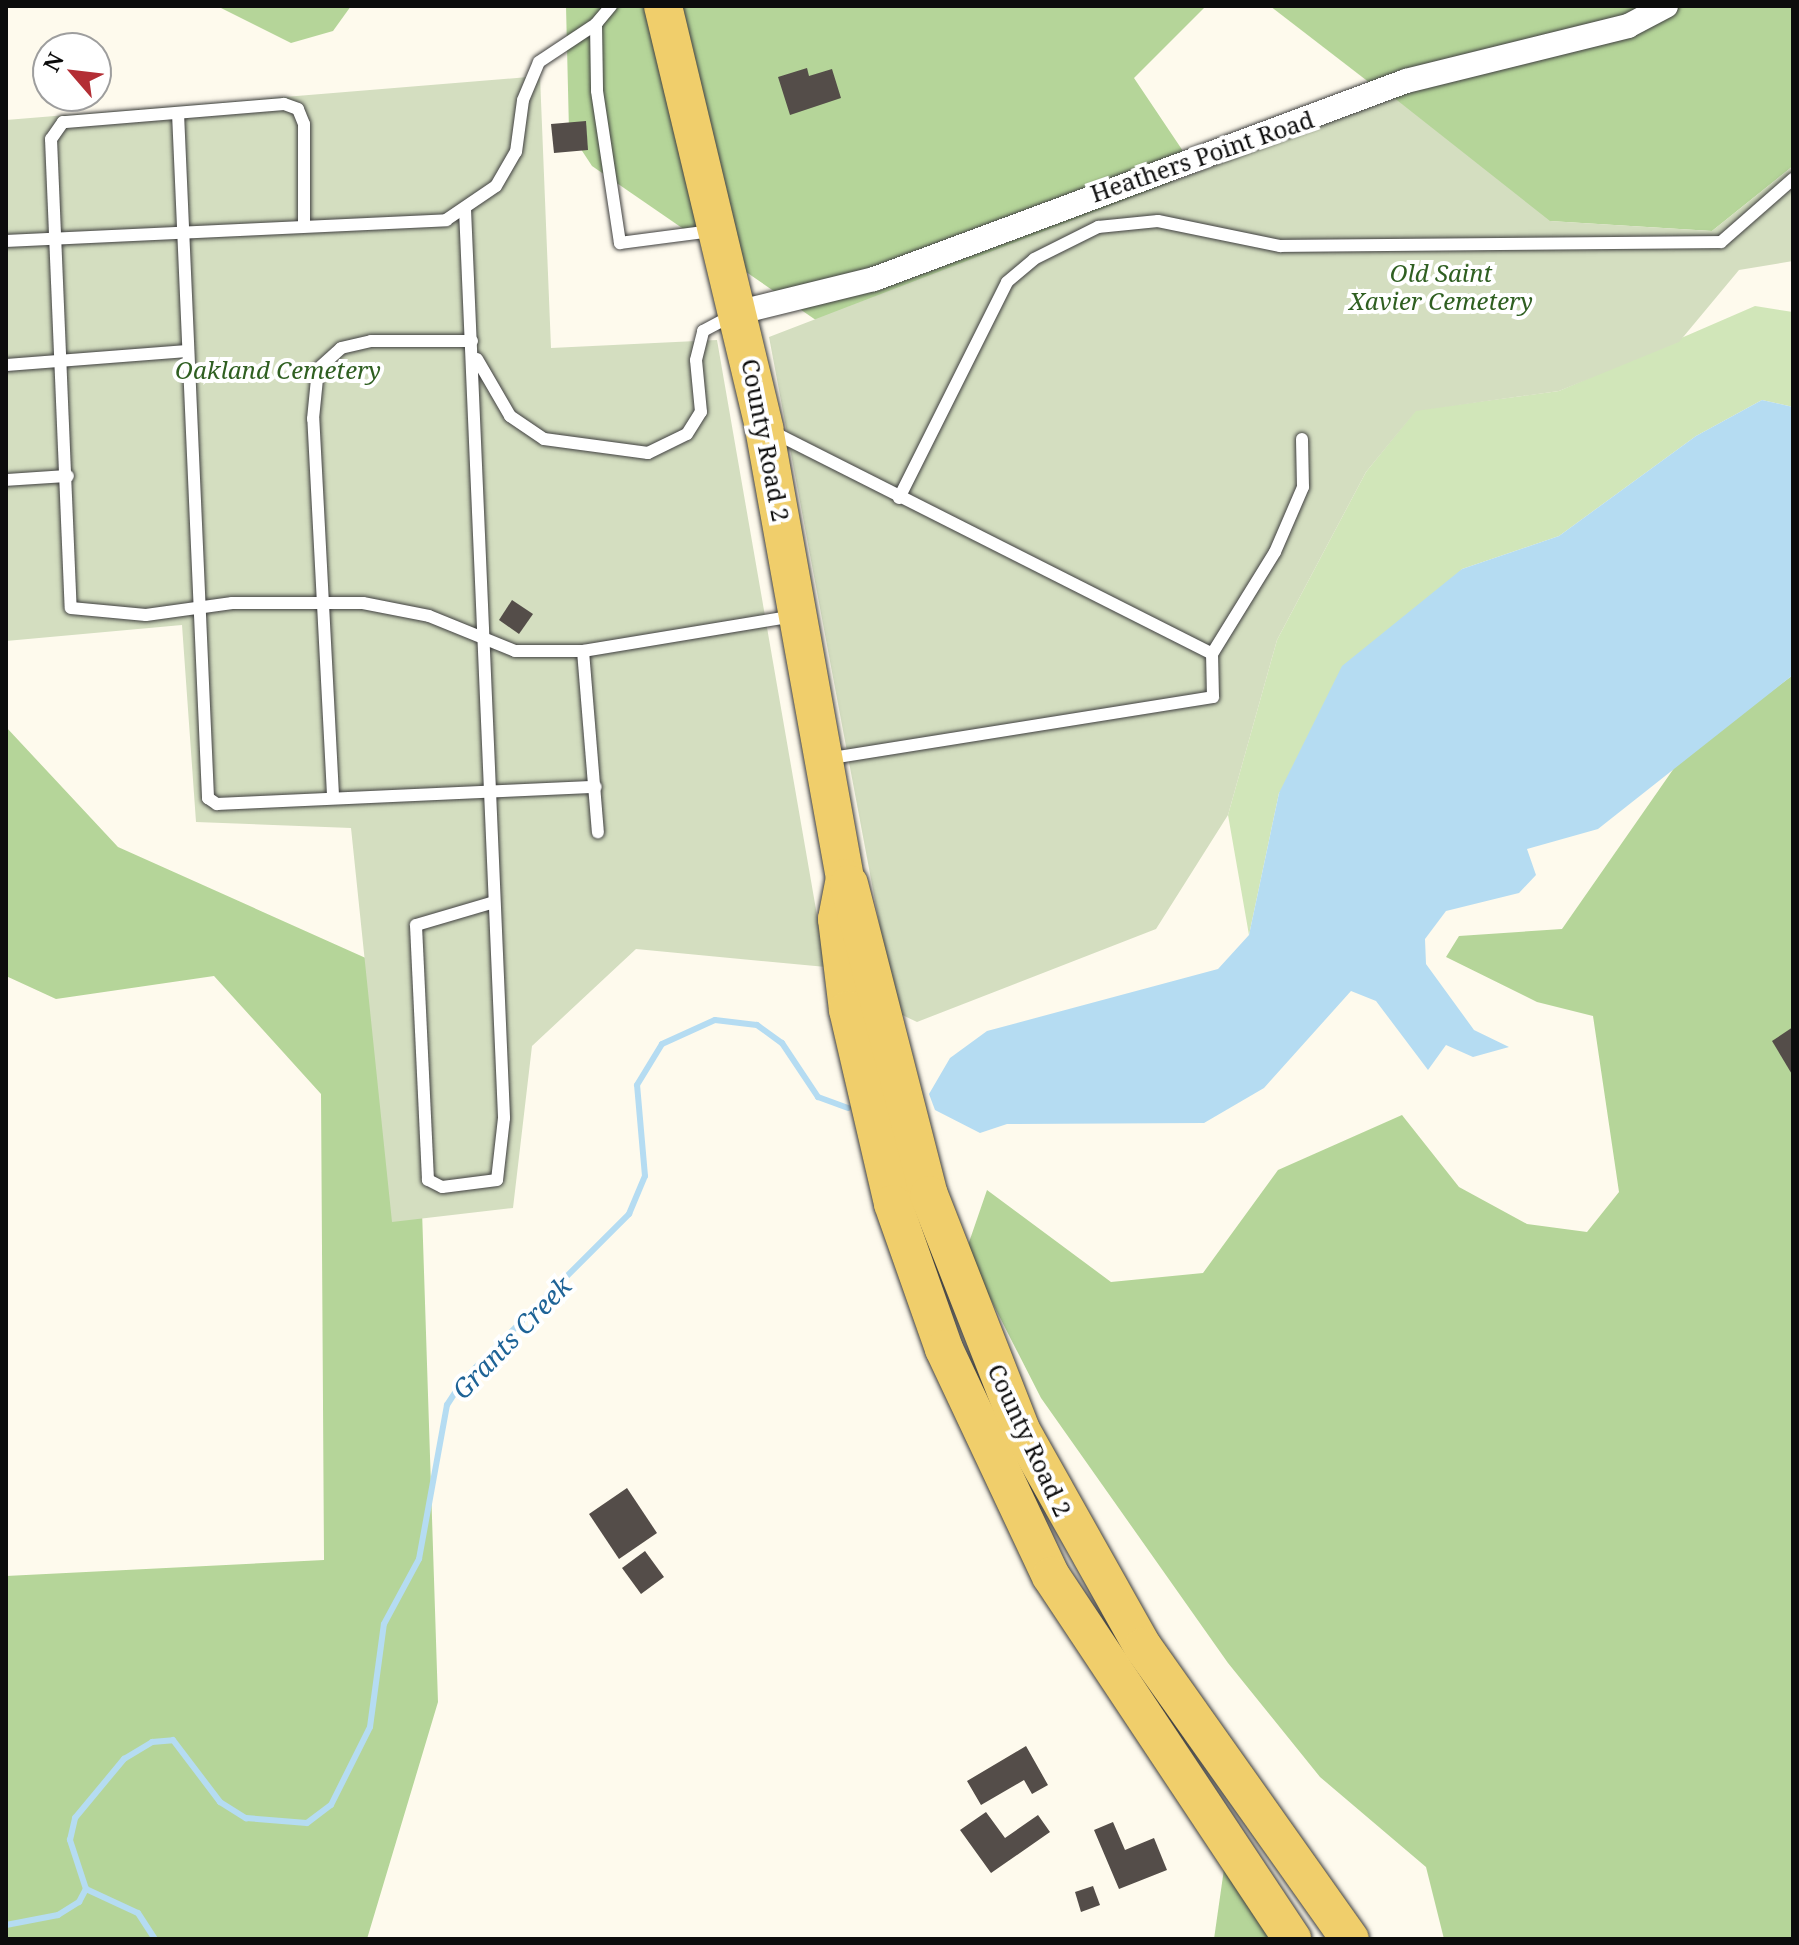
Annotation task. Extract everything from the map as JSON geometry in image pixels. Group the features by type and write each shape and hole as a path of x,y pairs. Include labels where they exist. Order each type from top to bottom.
{"main road":[{"name":"County Road 2","path":"663,6 740,312 764,428 845,878 837,919 848,1010 893,1204 944,1349 1051,1576 1219,1837 1292,1939"},
{"name":"County Road 2","path":"845,878 857,895 929,1195 1021,1430 1143,1647 1350,1939"},
{"path":"1219,1837 1255,1805"}],"street":[{"name":"Heathers Point Road","path":"740,312 874,279 1406,81 1628,26 1666,6"}],"lane":[{"path":"6,241 304,222 446,220 496,186 516,152 523,100 539,62 596,24 611,6"},
{"path":"596,24 597,91 620,243 719,230"},
{"path":"304,222 298,109 178,113 63,122 51,139 68,476 71,608 146,615 198,608 322,601 429,616 482,643 583,651 798,616"},
{"path":"178,113 208,798 217,804 333,795 596,787"},
{"path":"899,498 1007,282 1034,259 1098,227 1158,221 1280,246 1721,242 1793,179"},
{"path":"465,209 504,1118 497,1180 442,1187 428,1180 416,925 494,902"},
{"path":"470,336 482,375 510,416 544,439 648,453 687,434 701,412 696,360 703,331 740,312"},
{"path":"333,795 322,601 318,369 341,348 371,341 470,336"},
{"path":"6,365 187,351"},
{"path":"764,428 1212,654"},
{"path":"823,759 1213,697 1212,654 1275,552 1303,487 1302,439"},
{"path":"6,480 68,476"},
{"path":"583,651 598,832"}],"green space":[{"path":"217,6 351,6 333,31 291,43"},
{"path":"566,6 1206,6 1134,78 1189,160 980,433 592,166 569,131"},
{"path":"1270,6 1793,6 1793,166 1712,231 1549,221"},
{"name":"Oakland Cemetery","path":"540,76 551,348 717,340 826,967 636,949 532,1046 513,1208 392,1222 351,828 196,822 182,625 6,641 6,120"},
{"name":"Old Saint Xavier Cemetery","path":"1393,97 1550,221 1712,231 1793,166 1793,261 1739,270 1679,342 1559,391 1416,411 1366,472 1277,640 1228,815 1156,929 917,1022 896,1012 769,337"},
{"path":"1755,306 1793,312 1793,407 1762,400 1696,436 1559,536 1462,569 1279,793 1249,935 1228,815 1277,640 1366,472 1416,410 1559,391"},
{"path":"1793,675 1793,1939 1444,1939 1426,1867 1320,1777 1228,1663 1041,1398 966,1251 987,1190 1111,1282 1203,1273 1278,1170 1402,1115 1459,1187 1527,1224 1587,1232 1619,1192 1593,1016 1537,1002 1446,957 1459,936 1562,929 1679,761"},
{"path":"6,727 118,847 388,968 415,995 438,1702 367,1939 6,1939 6,1576 324,1560 321,1094 214,976 56,999 6,976"},
{"path":"1225,1862 1280,1939 1214,1939"}],"water":[{"path":"1762,400 1793,407 1793,675 1598,829 1527,849 1536,875 1519,893 1446,911 1425,939 1426,964 1474,1030 1509,1047 1473,1057 1446,1045 1428,1070 1376,1001 1351,991 1264,1088 1204,1123 1007,1124 980,1133 935,1110 929,1094 950,1058 987,1031 1218,969 1249,935 1279,793 1342,666 1462,569 1559,536 1696,436"}],"building":[{"path":"807,68 809,76 832,69 841,98 790,115 778,77"},
{"path":"586,121 588,150 554,153 551,124"},
{"path":"512,600 533,614 519,634 499,620"},
{"path":"1793,1027 1793,1076 1772,1041"},
{"path":"627,1488 657,1533 619,1559 589,1514"},
{"path":"645,1551 664,1577 641,1594 622,1568"},
{"path":"1026,1746 1048,1785 1032,1794 1024,1780 981,1805 967,1781"},
{"path":"986,1812 1005,1838 1038,1815 1050,1832 991,1873 960,1830"},
{"path":"1113,1822 1125,1850 1154,1838 1167,1870 1119,1889 1094,1830"},
{"path":"1093,1886 1100,1905 1081,1912 1075,1892"}],"waterway":[{"name":"Grants Creek","path":"6,1925 58,1915 79,1902 86,1889 70,1840 75,1818 124,1759 152,1742 173,1740 220,1802 246,1818 307,1823 331,1805 370,1727 384,1624 419,1559 447,1405 463,1380 629,1214 645,1176 637,1085 662,1044 715,1020 757,1025 782,1043 818,1097 848,1108"},
{"path":"86,1889 138,1913 155,1939"}]}
